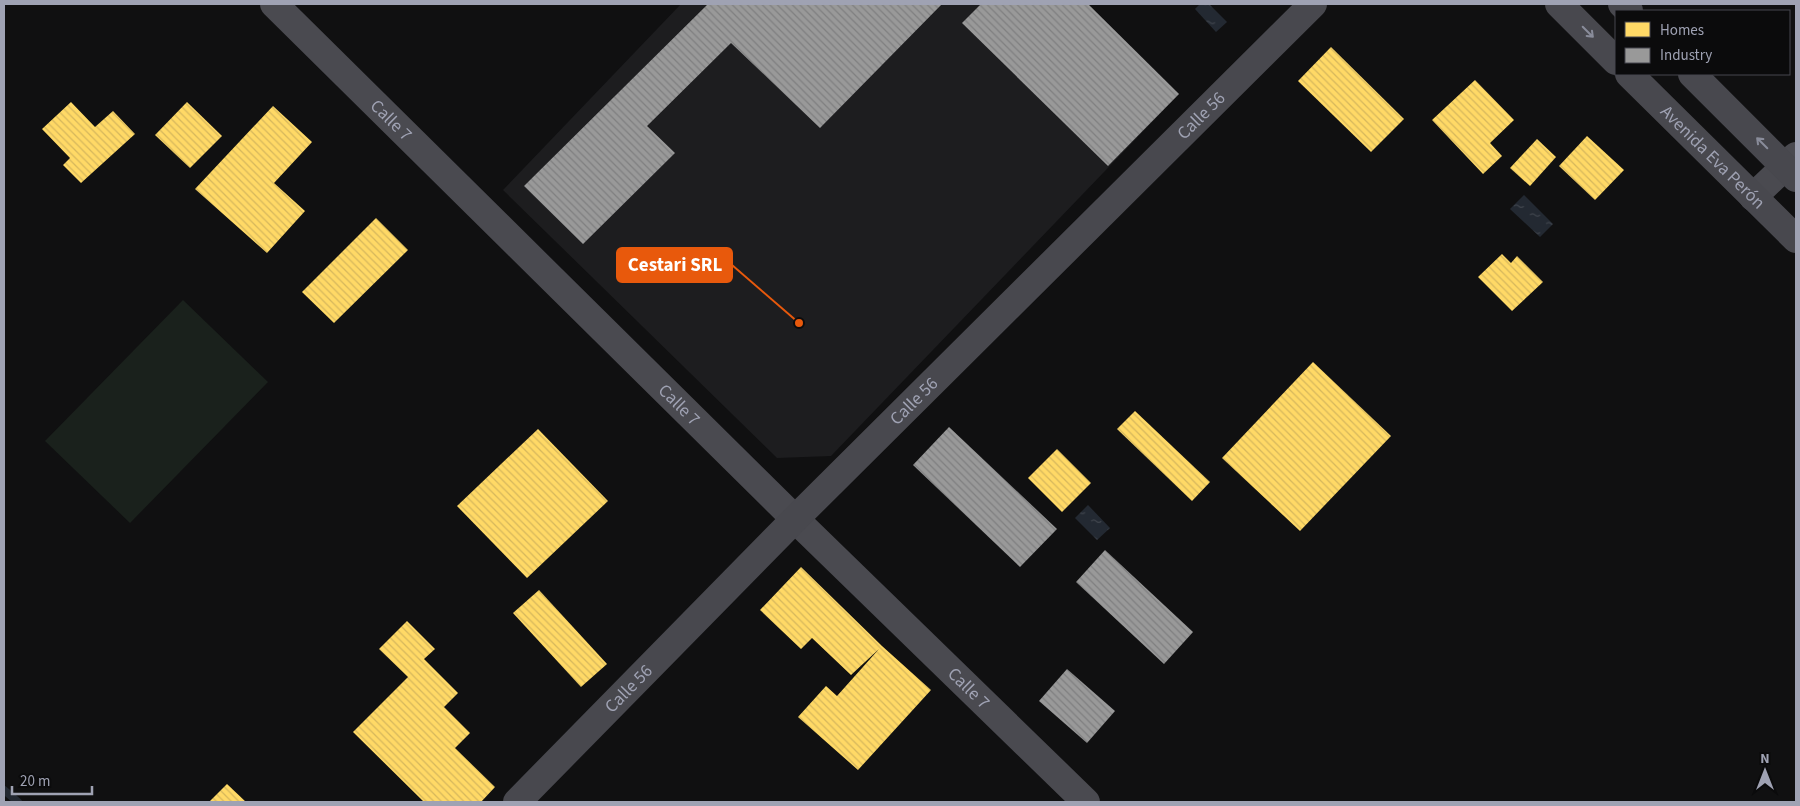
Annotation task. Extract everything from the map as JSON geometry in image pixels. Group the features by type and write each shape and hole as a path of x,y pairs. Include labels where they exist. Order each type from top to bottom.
{"main road":[{"name":"Calle 56","path":"517,802 796,519 1313,4"},
{"path":"1559,4 1615,60"},
{"name":"Avenida Eva Perón","path":"1630,75 1753,197 1793,228"},
{"path":"1693,75 1793,167"}],"street":[{"name":"Calle 7","path":"274,4 1086,802"},
{"path":"1753,197 1793,167"}],"shaded area":[{"path":"681,4 1088,4 1179,94 831,456 777,458 503,190"},
{"path":"183,300 268,382 130,523 45,441"}],"water":[{"path":"1200,4 1209,4 1227,22 1216,32 1195,9"},
{"path":"1524,195 1553,224 1540,237 1510,209"},
{"path":"1088,505 1110,528 1097,540 1075,518"}],"building: Homes":[{"path":"1331,47 1404,119 1371,152 1298,81"},
{"path":"1475,80 1514,120 1490,143 1502,156 1483,174 1432,120"},
{"path":"71,102 95,127 113,111 135,134 81,183 63,165 70,158 42,129"},
{"path":"187,102 222,136 190,168 155,135"},
{"path":"273,106 312,142 274,183 305,211 267,253 195,189"},
{"path":"1587,136 1624,170 1595,200 1559,166"},
{"path":"1537,139 1556,157 1530,186 1510,168"},
{"path":"376,218 408,250 334,323 302,292"},
{"path":"1502,254 1511,263 1517,256 1543,282 1512,311 1478,277"},
{"path":"1313,362 1391,436 1300,531 1222,458"},
{"path":"1135,411 1210,482 1192,501 1117,429"},
{"path":"538,429 608,501 527,578 457,506"},
{"path":"1057,449 1091,483 1062,512 1028,478"},
{"path":"801,567 882,646 931,690 858,770 798,717 826,686 837,696 879,649 851,675 812,638 801,649 760,610"},
{"path":"539,590 607,664 581,687 513,613"},
{"path":"407,621 435,649 424,659 458,693 444,707 470,733 455,748 495,787 481,802 424,802 353,732 408,677 379,649"},
{"path":"227,784 246,802 209,802"}],"building: Industry":[{"path":"708,4 942,4 820,128 731,43 647,126 675,153 583,244 524,186"},
{"path":"981,4 1088,4 1179,94 1108,166 962,23"},
{"path":"949,427 1057,529 1020,567 913,465"},
{"path":"1105,550 1193,632 1164,664 1076,582"},
{"path":"1067,669 1115,711 1087,743 1039,701"}],"waterway":[{"path":"4,790 18,802"}],"place":[{"name":"Cestari SRL","path":"799,323"}]}
